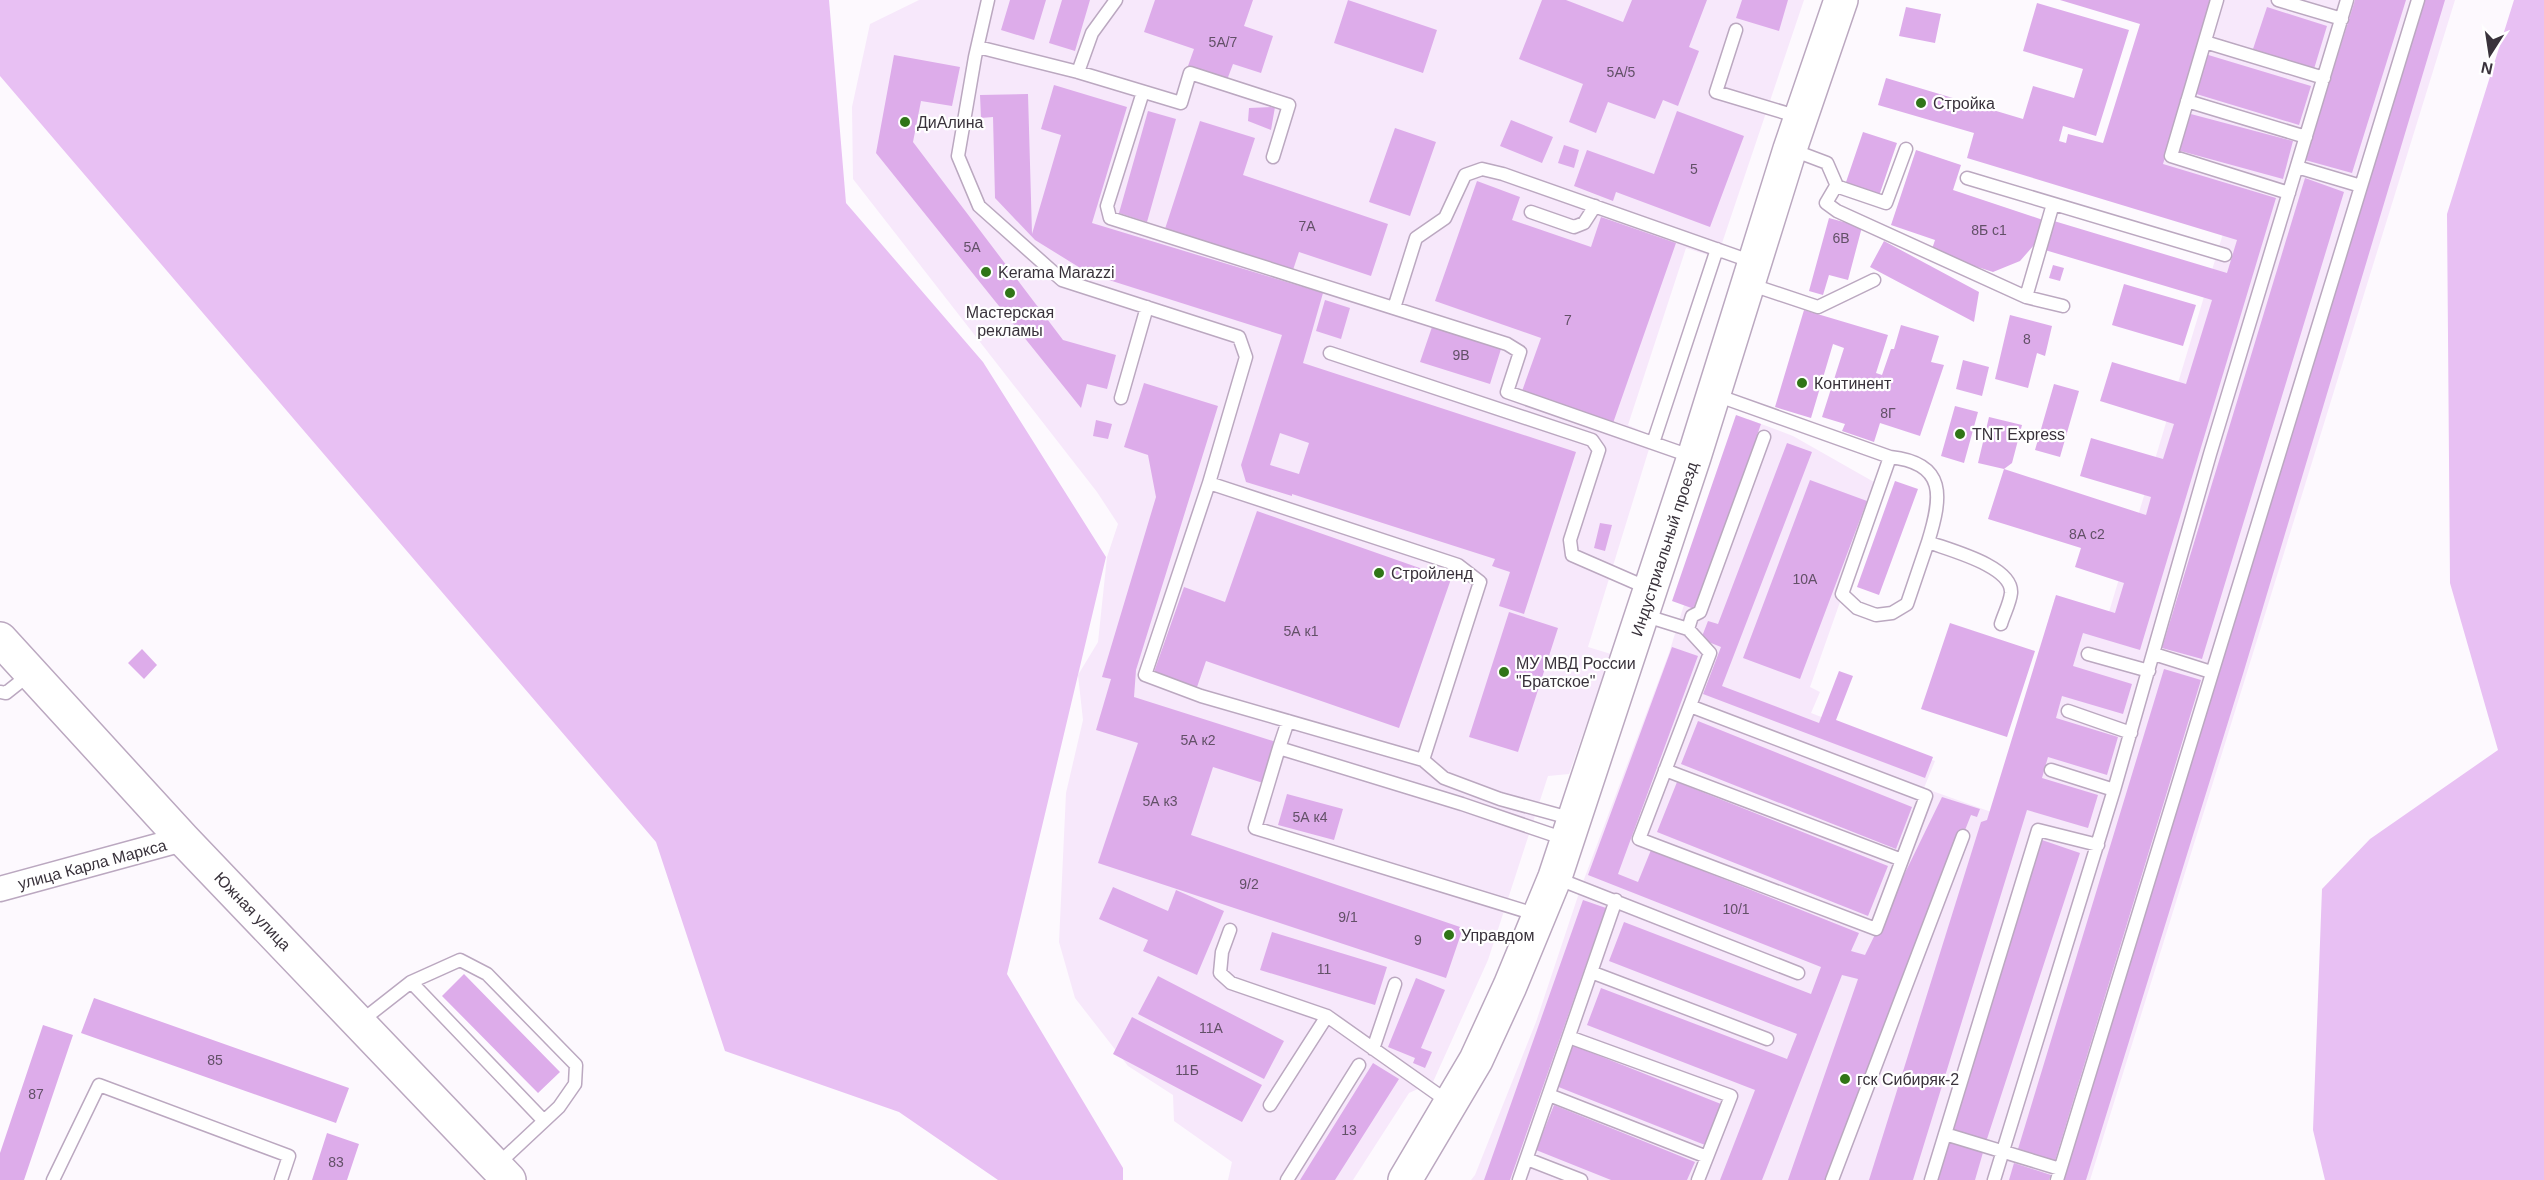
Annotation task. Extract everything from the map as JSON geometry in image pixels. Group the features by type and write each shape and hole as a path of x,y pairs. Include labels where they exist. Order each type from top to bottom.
{"street":[{"name":"Индустриальный проезд","path":"1412,1175 1481,1050 1555,877 1715,394 1750,273 1790,149 1842,0"},
{"name":"Южная улица","path":"0,639 183,839 502,1173"},
{"name":"улица Карла Маркса","path":"0,889 183,839"}],"lane":[{"path":"988,0 958,156 979,206 1062,280 1239,337 1246,357 1209,483 1145,675 1201,696 1423,760 1444,778 1462,804"},
{"path":"1078,72 1092,33 1116,0"},
{"path":"2217,0 2170,156 2289,193"},
{"path":"2278,0 2342,19"},
{"path":"1994,1180 2132,733 2210,454 2347,0"},
{"path":"1945,1134 2002,1152 2058,1175 2418,0"},
{"path":"1736,30 1716,92 1801,118"},
{"path":"2205,42 2324,78"},
{"path":"978,47 1078,72 1181,103 1190,73 1289,105 1274,157"},
{"path":"1143,92 1107,206 1110,218 1507,344 1520,352 1507,392 1694,458"},
{"path":"2187,101 2306,137"},
{"path":"1790,149 1827,163 1837,186 1886,203 1906,149"},
{"path":"2297,167 2361,186"},
{"path":"1394,308 1416,238 1445,218 1465,175 1482,169 1503,174 1717,249 1750,273 1818,307 1874,280"},
{"path":"1967,178 2225,255"},
{"path":"1837,186 1826,203 1837,211 2026,297 2063,306"},
{"path":"2026,297 2054,204"},
{"path":"1531,212 1574,227 1584,223 1595,206"},
{"path":"1653,443 1717,249"},
{"path":"1121,398 1146,307"},
{"path":"1330,353 1592,440 1599,450 1570,540 1572,555 1688,629 1710,653 1639,839 1876,929 1926,796 1690,706"},
{"path":"1715,394 1890,457 1911,459 1931,471 1937,501 1936,517 1907,604 1893,613 1876,615 1857,608 1842,594 1890,457"},
{"path":"1688,629 1692,616 1700,612 1764,437"},
{"path":"1209,483 1458,565 1480,582 1423,760"},
{"path":"1928,542 1997,569 2008,580 2012,592 2001,624"},
{"path":"2088,654 2149,671"},
{"path":"2154,654 2211,672"},
{"path":"0,692 6,693 31,673"},
{"path":"2068,711 2132,733"},
{"path":"1288,721 1255,828 1540,915"},
{"path":"1279,748 1462,804 1571,830"},
{"path":"2051,770 2114,790"},
{"path":"1665,771 1902,860"},
{"path":"1444,778 1571,830"},
{"path":"1931,1180 2038,830 2098,845"},
{"path":"1832,1180 1963,836"},
{"path":"1555,877 1798,973"},
{"path":"1519,1180 1616,900"},
{"path":"1230,930 1222,952 1220,973 1231,983 1327,1016 1451,1104"},
{"path":"360,1023 411,982 460,960 486,974 576,1065 575,1084 559,1107 544,1120 502,1173"},
{"path":"1591,972 1767,1039"},
{"path":"411,982 544,1120"},
{"path":"1373,1049 1395,984"},
{"path":"1270,1105 1327,1016"},
{"path":"1569,1037 1731,1096 1698,1180"},
{"path":"1287,1180 1359,1065"},
{"path":"53,1180 99,1085 289,1156 281,1180"},
{"path":"1549,1095 1707,1157"},
{"path":"1527,1159 1581,1180"}],"shaded area":[{"path":"0,0 829,0 846,203 983,362 1106,557 1007,974 1123,1168 1123,1180 998,1180 899,1112 725,1051 656,842 0,76"},
{"path":"919,0 1804,0 1717,258 1686,248 1628,425 1653,436 1588,647 1611,654 1569,774 1548,776 1488,960 1433,1082 1409,1093 1353,1180 1228,1180 1232,1162 1174,1121 1173,1095 1128,1066 1075,998 1059,942 1066,793 1083,720 1078,675 1098,642 1107,557 1118,524 1097,492 853,179 852,107 870,24"},
{"path":"2162,0 2455,0 2090,1180 1471,1180 1536,1022 1580,890 1669,653 1748,419 1793,436 1881,486 1810,687 1820,692 1811,713 1935,761 1924,788 1994,813 2055,598 2109,612 2225,227 2099,185"},
{"path":"2514,0 2544,0 2544,1180 2325,1180 2313,1130 2322,889 2370,839 2498,750 2450,583 2447,214"}],"building":[{"path":"1010,0 1046,0 1034,40 1001,30"},
{"path":"1062,0 1090,0 1075,51 1049,43"},
{"path":"1155,0 1253,0 1244,26 1273,36 1261,73 1233,64 1227,80 1188,66 1194,49 1144,32"},
{"path":"1348,0 1437,30 1423,73 1334,43"},
{"path":"1542,0 1566,0 1623,22 1632,0 1707,0 1689,47 1699,51 1678,106 1663,100 1655,119 1608,102 1596,133 1569,122 1583,84 1519,59"},
{"path":"1742,0 1788,0 1779,31 1736,18"},
{"path":"2060,0 2212,0 2163,164 2276,198 2140,650 2083,633 2073,666 2132,684 2123,714 2062,696 2056,718 2118,737 2107,775 2048,757 2042,778 2098,795 2088,828 2027,810 1913,1180 1869,1180 1981,822 1987,820 2056,595 2115,613 2124,583 2075,567 2081,548 1988,519 2004,469 2146,515 2151,497 2080,476 2091,438 2163,459 2174,424 2100,401 2112,362 2186,384 2212,300 2045,250 2054,221 2227,273 2237,240 1967,158 1974,133 1878,105 1886,78 2023,119 2033,86 2074,98 2083,69 2023,51 2037,3 2129,30 2096,136 2063,126 2059,141 2066,143 2068,134 2103,143 2140,24"},
{"path":"2355,0 2406,0 2352,173 2305,160"},
{"path":"2423,0 2445,0 2243,674 2086,1180 2062,1180"},
{"path":"1906,7 1941,14 1935,43 1899,36"},
{"path":"2267,7 2327,26 2314,69 2253,49"},
{"path":"2205,54 2311,86 2299,125 2193,93"},
{"path":"894,55 960,67 952,106 921,101 913,142 1063,340 1116,355 1107,389 1087,384 1081,408 876,153"},
{"path":"1054,85 1127,107 1092,223 1323,293 1303,363 1576,452 1524,614 1499,606 1510,572 1492,566 1495,559 1292,494 1292,496 1246,482 1241,465 1282,335 1090,274 1035,240 995,198 993,117 981,118 980,95 1028,94 1032,234 1061,135 1041,129","holes":["1280,433 1309,443 1299,474 1270,465"]},
{"path":"1275,107 1271,130 1248,121 1249,108"},
{"path":"1148,111 1176,119 1147,222 1119,213"},
{"path":"1677,111 1744,136 1710,227 1616,192 1613,201 1574,186 1587,150 1654,174"},
{"path":"2187,113 2293,141 2283,179 2177,150"},
{"path":"1511,120 1553,137 1542,163 1500,146"},
{"path":"1200,121 1255,138 1243,175 1388,224 1371,276 1299,252 1292,273 1164,232"},
{"path":"1395,128 1436,142 1410,216 1369,202"},
{"path":"1863,132 1897,143 1879,196 1845,185"},
{"path":"1564,145 1579,150 1574,168 1558,163"},
{"path":"1916,150 1961,165 1953,190 2043,220 2034,245 2020,261 1993,272 1931,252 1935,240 1891,225"},
{"path":"2305,178 2344,192 2202,659 2162,648"},
{"path":"1477,181 1520,197 1512,220 1591,247 1601,217 1676,243 1612,426 1521,394 1541,338 1435,301"},
{"path":"1829,218 1862,227 1848,280 1829,275 1823,295 1809,291"},
{"path":"1884,241 1979,292 1974,322 1870,267"},
{"path":"2053,265 2064,268 2060,281 2049,278"},
{"path":"2124,284 2196,305 2183,346 2112,325"},
{"path":"1325,300 1350,308 1341,339 1316,331"},
{"path":"1804,310 1888,335 1876,373 1882,375 1891,349 1894,349 1901,325 1939,336 1931,362 1944,365 1920,436 1880,423 1874,442 1842,431 1845,424 1822,417 1844,348 1833,344 1811,418 1775,407"},
{"path":"2010,315 2052,326 2045,356 2037,353 2028,388 1995,379"},
{"path":"1432,327 1501,349 1490,384 1420,362"},
{"path":"1963,360 1989,367 1982,396 1956,389"},
{"path":"1144,383 1218,406 1136,670 1134,697 1276,742 1263,783 1213,767 1191,835 1463,928 1446,978 1098,863 1138,743 1096,730 1111,679 1102,677 1156,497 1148,455 1124,447"},
{"path":"2054,384 2079,391 2060,457 2035,450"},
{"name":"TNT Express","path":"1955,406 1978,412 1964,463 1941,456"},
{"path":"1736,415 1761,424 1697,610 1672,601"},
{"path":"1989,417 2022,425 2012,463 2004,469 1978,463"},
{"path":"1096,420 1112,424 1108,439 1093,436"},
{"path":"1787,443 1812,452 1722,686 1819,723 1839,671 1853,676 1836,720 1933,757 1925,778 1703,694 1721,647 1701,639 1708,621 1718,624"},
{"path":"1810,480 1867,501 1800,679 1743,658"},
{"path":"1895,481 1918,489 1879,595 1857,587"},
{"path":"1257,511 1451,579 1399,728 1206,661 1197,687 1154,672 1184,587 1225,602"},
{"path":"1600,523 1612,525 1605,551 1594,548"},
{"path":"1509,612 1558,628 1518,752 1469,737"},
{"path":"1950,623 2035,651 2007,737 1921,709"},
{"path":"1672,647 1698,656 1618,874 1638,882 1651,850 1859,933 1851,951 1865,955 1942,797 1980,809 1977,817 1971,815 1827,1180 1788,1180 1858,979 1842,975 1762,1180 1720,1180 1755,1090 1587,1025 1601,988 1787,1059 1797,1034 1609,961 1624,922 1811,994 1821,967 1588,875"},
{"path":"142,649 157,665 144,679 128,663"},
{"path":"2164,669 2201,680 2055,1161 2018,1149"},
{"path":"1698,721 1912,807 1896,849 1681,764"},
{"path":"1677,782 1888,866 1868,916 1657,832"},
{"path":"1287,794 1343,809 1334,840 1278,825"},
{"path":"2042,840 2080,853 1986,1142 1948,1131"},
{"path":"1113,887 1168,911 1176,890 1224,911 1197,975 1143,951 1148,940 1099,919"},
{"path":"1583,900 1606,908 1510,1180 1484,1180"},
{"path":"1272,932 1387,967 1375,1005 1260,970"},
{"path":"464,974 560,1072 538,1093 442,996"},
{"path":"1158,976 1284,1041 1264,1079 1138,1014"},
{"path":"1416,978 1445,990 1421,1048 1432,1052 1425,1068 1413,1063 1415,1058 1388,1047"},
{"path":"94,998 349,1088 336,1123 81,1033"},
{"path":"1132,1017 1262,1085 1242,1122 1113,1054"},
{"path":"43,1025 73,1035 24,1180 0,1180 0,1153"},
{"path":"1572,1045 1721,1104 1705,1145 1556,1086"},
{"path":"1373,1063 1399,1079 1335,1180 1300,1180"},
{"path":"1554,1105 1695,1162 1687,1180 1611,1180 1536,1150"},
{"path":"327,1133 359,1144 347,1180 312,1180"},
{"path":"1948,1137 1984,1149 1975,1180 1935,1180"},
{"path":"2014,1163 2051,1175 2049,1180 2009,1180"}],"place":[{"name":"Стройка","path":"1921,103"},
{"name":"ДиАлина","path":"905,122"},
{"name":"Kerama Marazzi","path":"986,272"},
{"name":"Мастерская рекламы","path":"1010,293"},
{"name":"Континент","path":"1802,383"},
{"name":"TNT Express","path":"1960,434"},
{"name":"Стройленд","path":"1379,573"},
{"name":"МУ МВД России \"Братское\"","path":"1504,672"},
{"name":"Управдом","path":"1449,935"},
{"name":"гск Сибиряк-2","path":"1845,1079"}]}
